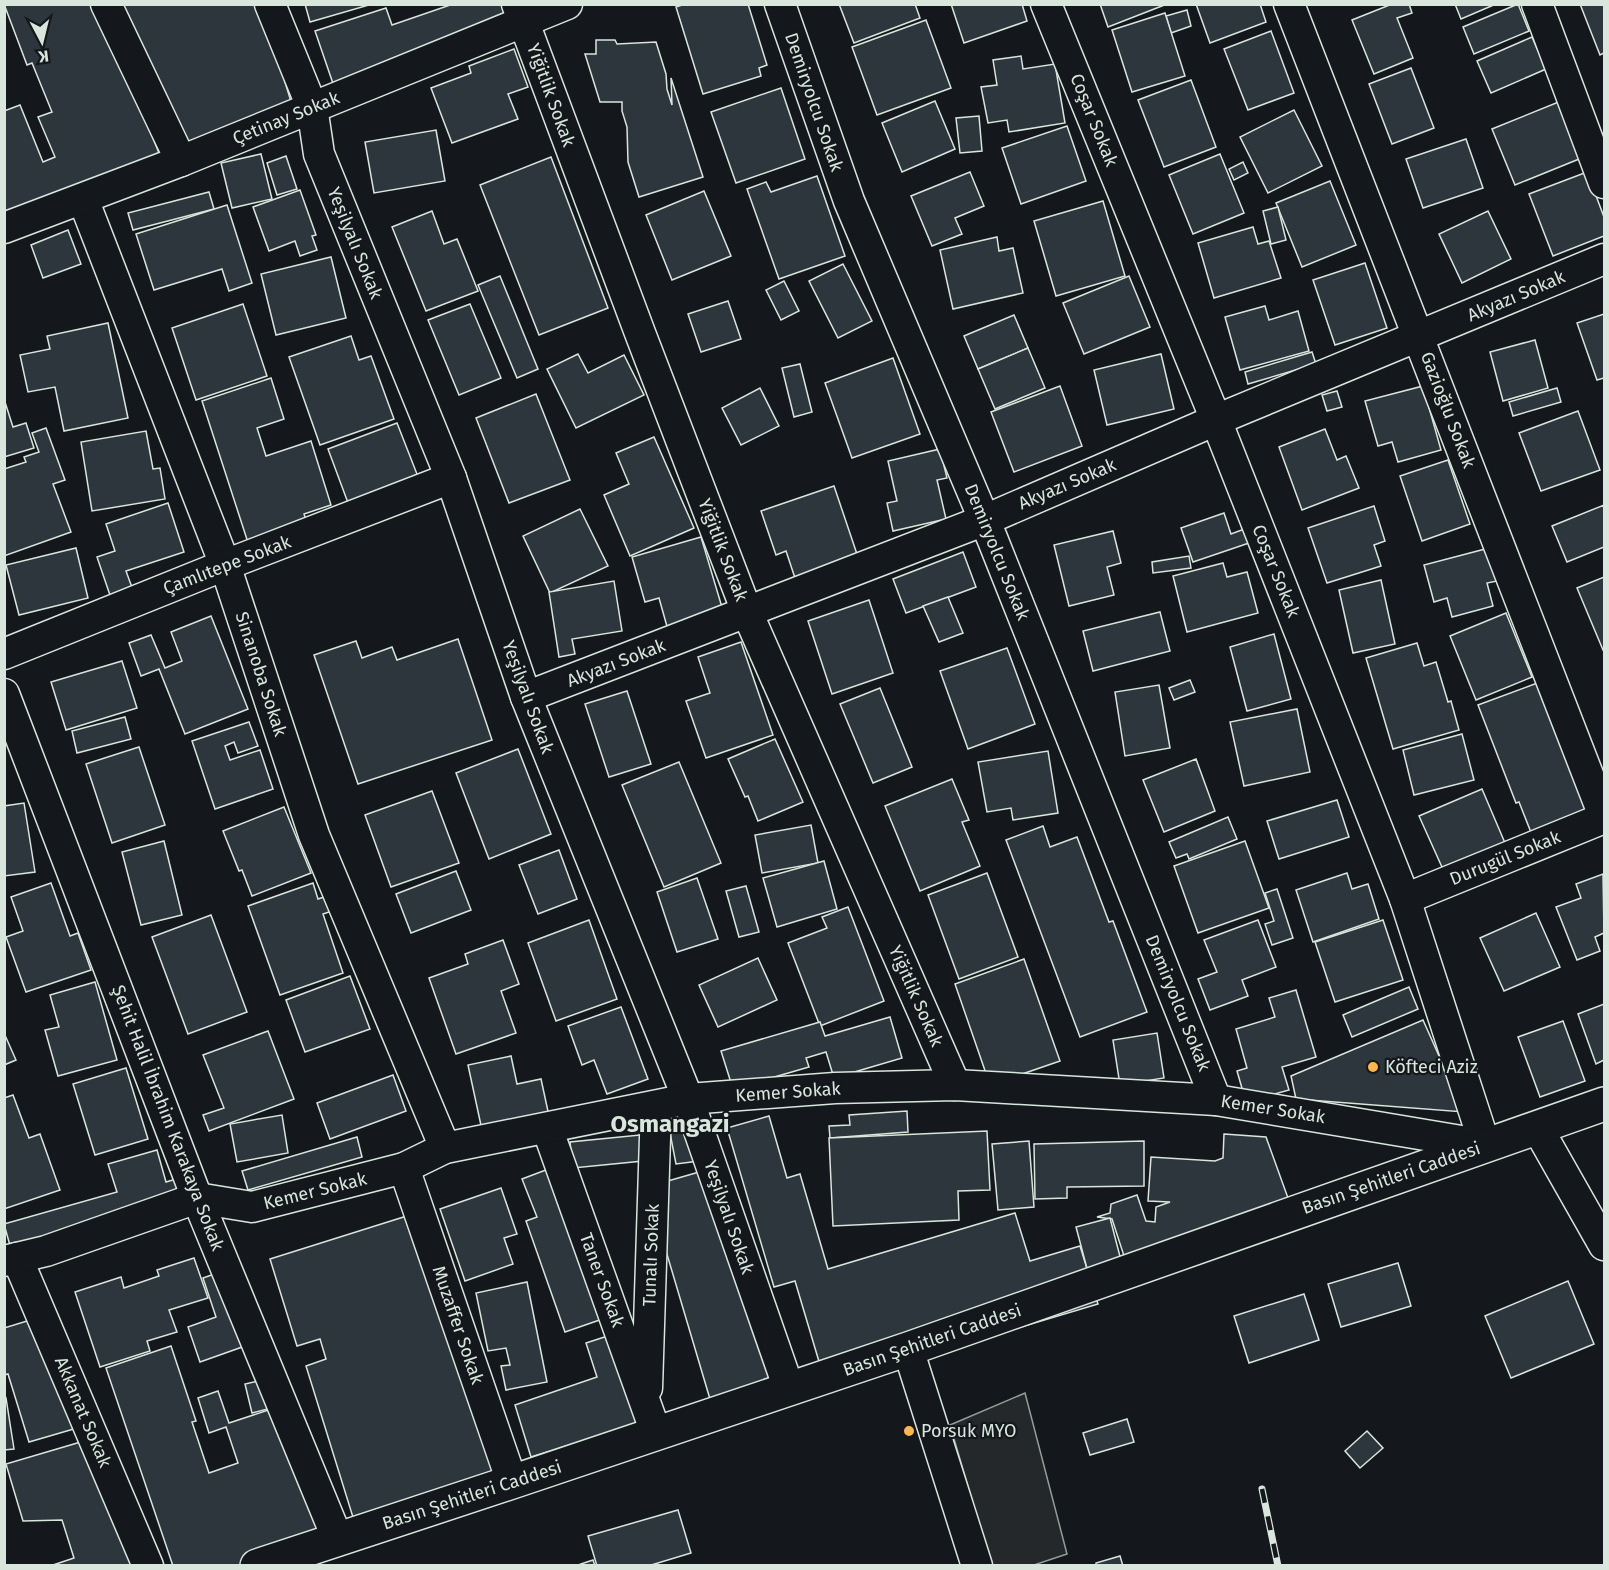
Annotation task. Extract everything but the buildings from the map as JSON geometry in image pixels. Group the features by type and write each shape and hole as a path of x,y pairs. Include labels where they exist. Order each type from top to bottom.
{"main road":[{"name":"Basın Şehitleri Caddesi","path":"257,1566 512,1482 651,1418 789,1389 1605,1104"}],"street":[{"path":"106,4 181,160"},
{"name":"Yeşilyalı Sokak","path":"270,4 312,107 319,154 451,478 526,697 688,1099 789,1389"},
{"name":"Çetinay Sokak","path":"4,228 83,199 312,107 520,13 567,4"},
{"name":"Demiryolcu Sokak","path":"780,4 849,201 985,519 1216,1100"},
{"name":"Coşar Sokak","path":"1046,4 1216,420 1405,899 1485,1145"},
{"name":"Gazioğlu Sokak","path":"1289,4 1420,336 1605,817"},
{"path":"1537,4 1605,183"},
{"name":"Yiğitlik Sokak","path":"520,13 747,612 955,1085"},
{"name":"Sinanoba Sokak","path":"83,199 225,565 314,835 445,1148"},
{"name":"Akyazı Sokak","path":"526,697 985,519 1216,420 1605,259"},
{"name":"Çamlıtepe Sokak","path":"4,654 225,565 451,478"},
{"name":"Şehit Halil İbrahim Karakaya Sokak","path":"4,694 197,1198 338,1540"},
{"name":"Durugül Sokak","path":"1405,899 1605,817"},
{"name":"Kemer Sokak","path":"11,1260 46,1251 197,1198 252,1207 404,1168 445,1148 688,1099 835,1088 955,1085 1216,1100 1485,1145"},
{"name":"Tunalı Sokak","path":"651,1418 656,1106"},
{"path":"1536,1127 1605,1245"},
{"name":"Taner Sokak","path":"547,1128 651,1418"},
{"name":"Muzaffer Sokak","path":"404,1168 512,1482"},
{"name":"Akkanat Sokak","path":"11,1260 148,1566"},
{"path":"908,1349 977,1566"}],"shaded area":[{"path":"1025,1393 1067,1554 1034,1565 991,1565 950,1425"}],"railway":[{"path":"1262,1489 1278,1566"}],"place":[{"name":"Köfteci Aziz","path":"1373,1067"},
{"name":"Porsuk MYO","path":"909,1431"}],"district":[{"name":"Osmangazi","path":"670,1124"}]}
